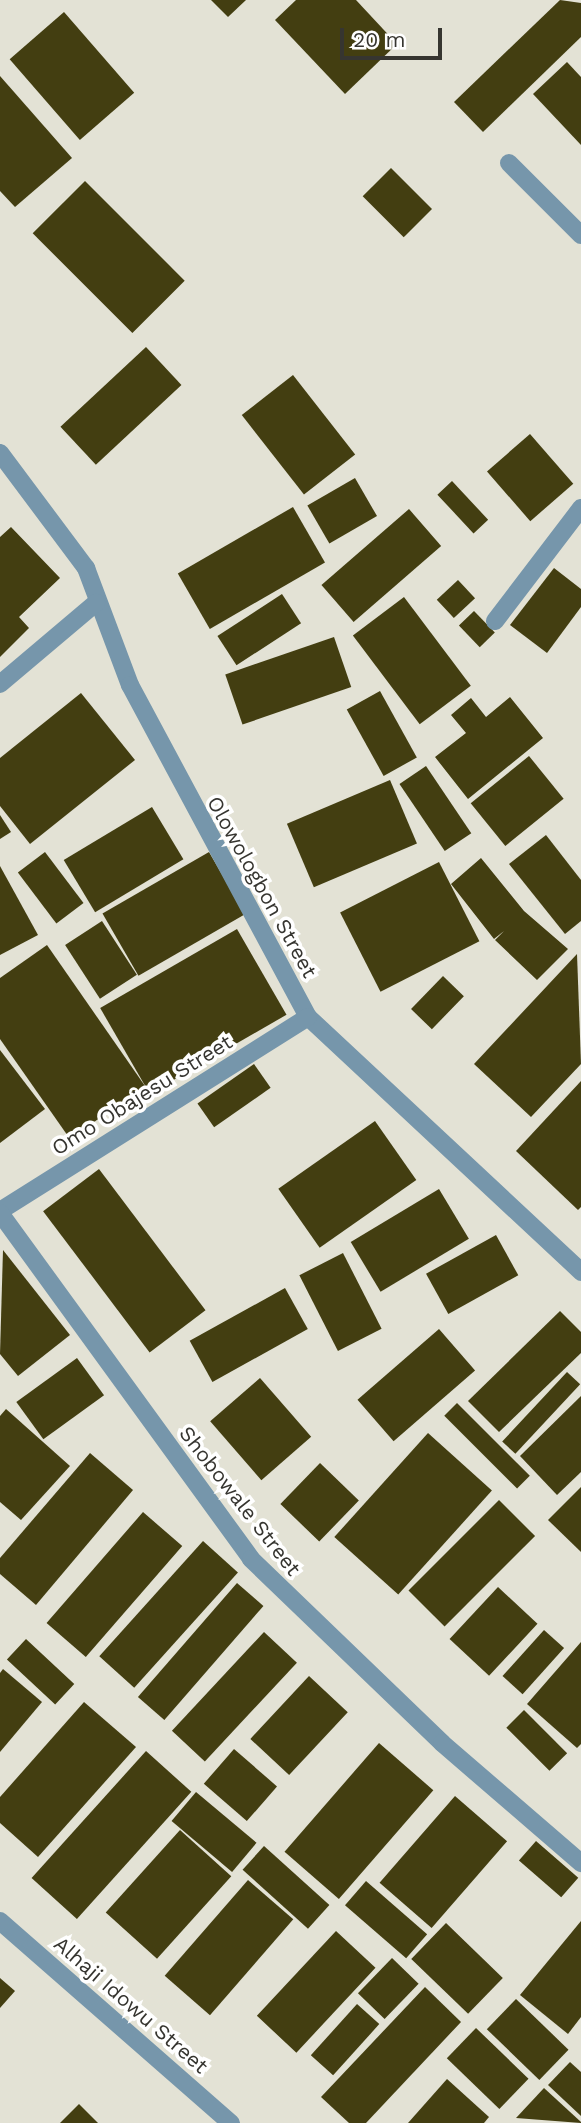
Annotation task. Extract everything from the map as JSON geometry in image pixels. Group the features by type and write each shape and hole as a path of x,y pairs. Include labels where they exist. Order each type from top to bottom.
{"street":[{"path":"509,163 581,235"},
{"name":"Olowologbon Street","path":"0,453 66,533 198,820 308,1017 581,1272"},
{"path":"495,621 581,508"},
{"path":"0,684 96,603"},
{"name":"Omo Obajesu Street","path":"0,1212 308,1017"},
{"name":"Shobowale Street","path":"0,1212 251,1559 442,1743 581,1863"},
{"name":"Alhaji Idowu Street","path":"0,1921 231,2123"}],"building":[{"path":"211,0 246,0 228,17"},
{"path":"296,0 356,0 397,44 345,94 275,20"},
{"path":"560,0 581,3 581,37 483,132 454,102"},
{"path":"64,12 134,93 80,140 10,59"},
{"path":"567,62 581,77 581,145 533,94"},
{"path":"0,76 72,158 15,207 0,191"},
{"path":"391,168 432,209 404,237 363,196"},
{"path":"85,181 185,281 132,333 33,233"},
{"path":"146,347 181,385 96,465 60,427"},
{"path":"293,375 355,455 304,495 242,415"},
{"path":"530,434 573,484 530,521 487,471"},
{"path":"355,478 377,516 329,544 307,505"},
{"path":"452,481 488,520 474,533 437,495"},
{"path":"293,507 325,562 210,629 178,574"},
{"path":"409,509 441,546 354,622 321,585"},
{"path":"11,527 60,578 19,617 29,628 0,657 0,537"},
{"path":"554,568 581,589 581,607 547,653 510,625"},
{"path":"458,580 475,598 454,618 437,600"},
{"path":"282,594 301,623 236,665 217,636"},
{"path":"404,597 471,686 420,724 353,636"},
{"path":"474,611 495,633 480,647 459,626"},
{"path":"334,637 351,687 243,725 225,674"},
{"path":"380,691 417,757 384,776 347,709"},
{"path":"81,693 135,760 30,844 0,806 0,758"},
{"path":"510,697 543,738 468,799 435,757 466,733 451,715 471,698 486,717"},
{"path":"529,756 564,799 505,846 471,803"},
{"path":"426,766 471,833 445,851 399,784"},
{"path":"390,780 417,844 314,887 287,824"},
{"path":"152,807 183,859 95,912 64,860"},
{"path":"0,815 11,832 0,839"},
{"path":"546,835 581,880 581,921 565,934 509,864"},
{"path":"45,852 84,903 56,924 18,872"},
{"path":"209,852 245,914 138,976 102,914"},
{"path":"481,858 524,911 568,949 537,980 495,940 504,931 494,939 451,884"},
{"path":"439,862 479,941 381,992 340,912"},
{"path":"0,866 38,935 0,955"},
{"path":"102,921 137,975 100,999 65,945"},
{"path":"237,929 286,1015 150,1094 100,1008"},
{"path":"47,945 145,1086 70,1139 0,1039 0,978"},
{"path":"577,954 581,1064 531,1117 474,1064"},
{"path":"443,976 464,996 432,1029 411,1009"},
{"path":"0,1050 45,1109 0,1143"},
{"path":"254,1064 271,1088 214,1127 197,1104"},
{"path":"581,1081 581,1207 578,1210 516,1151"},
{"path":"375,1121 416,1180 320,1248 278,1189"},
{"path":"99,1169 206,1310 150,1352 43,1211"},
{"path":"439,1189 469,1239 381,1292 351,1242"},
{"path":"496,1235 518,1275 448,1314 426,1274"},
{"path":"3,1250 70,1335 18,1376 0,1354"},
{"path":"343,1253 382,1329 338,1351 299,1275"},
{"path":"285,1288 308,1329 212,1382 190,1341"},
{"path":"560,1311 581,1332 581,1353 499,1432 468,1401"},
{"path":"439,1329 475,1371 394,1441 357,1400"},
{"path":"77,1358 104,1395 43,1439 16,1402"},
{"path":"567,1372 580,1384 515,1454 502,1441"},
{"path":"260,1378 311,1437 261,1480 210,1421"},
{"path":"581,1396 581,1472 557,1495 520,1456"},
{"path":"457,1403 530,1476 517,1489 444,1416"},
{"path":"6,1409 70,1466 21,1520 0,1502 0,1416"},
{"path":"428,1433 492,1491 398,1595 334,1537"},
{"path":"90,1453 133,1490 36,1605 0,1574 0,1558"},
{"path":"320,1463 359,1501 319,1542 280,1504"},
{"path":"581,1487 581,1552 548,1520"},
{"path":"499,1500 535,1536 445,1627 408,1591"},
{"path":"143,1512 182,1546 86,1657 47,1623"},
{"path":"203,1541 238,1572 134,1688 99,1656"},
{"path":"237,1583 263,1606 164,1720 138,1697"},
{"path":"498,1587 537,1624 489,1676 450,1639"},
{"path":"544,1630 564,1648 523,1694 503,1676"},
{"path":"264,1632 297,1663 205,1761 172,1731"},
{"path":"26,1639 74,1684 55,1704 7,1659"},
{"path":"581,1642 581,1744 577,1748 527,1704"},
{"path":"3,1669 42,1702 0,1752 0,1673"},
{"path":"309,1676 348,1712 289,1775 250,1739"},
{"path":"84,1702 136,1747 38,1857 0,1823 0,1797"},
{"path":"524,1710 567,1753 549,1771 506,1728"},
{"path":"379,1743 433,1790 339,1899 285,1852"},
{"path":"234,1749 277,1786 247,1821 204,1784"},
{"path":"146,1751 191,1792 77,1919 32,1878"},
{"path":"196,1792 257,1843 232,1872 172,1821"},
{"path":"455,1796 507,1841 432,1928 380,1883"},
{"path":"180,1830 231,1876 157,1959 106,1912"},
{"path":"536,1841 578,1878 561,1897 519,1861"},
{"path":"264,1846 329,1905 308,1929 243,1870"},
{"path":"248,1880 293,1919 210,2015 165,1976"},
{"path":"366,1881 427,1934 406,1958 345,1905"},
{"path":"581,1921 581,2017 568,2034 520,1995"},
{"path":"446,1923 503,1978 468,2014 411,1959"},
{"path":"336,1931 375,1968 296,2053 257,2016"},
{"path":"392,1958 419,1984 385,2019 358,1993"},
{"path":"0,1978 15,1991 0,2008"},
{"path":"425,1987 461,2022 366,2123 349,2123 321,2097"},
{"path":"516,1999 569,2050 539,2080 487,2029"},
{"path":"357,2004 379,2024 333,2075 311,2055"},
{"path":"476,2028 529,2079 499,2109 447,2058"},
{"path":"570,2062 581,2072 581,2116 548,2085"},
{"path":"447,2079 489,2117 484,2123 408,2123"},
{"path":"544,2088 581,2122 581,2123 516,2118"},
{"path":"79,2104 98,2123 60,2123"}]}
